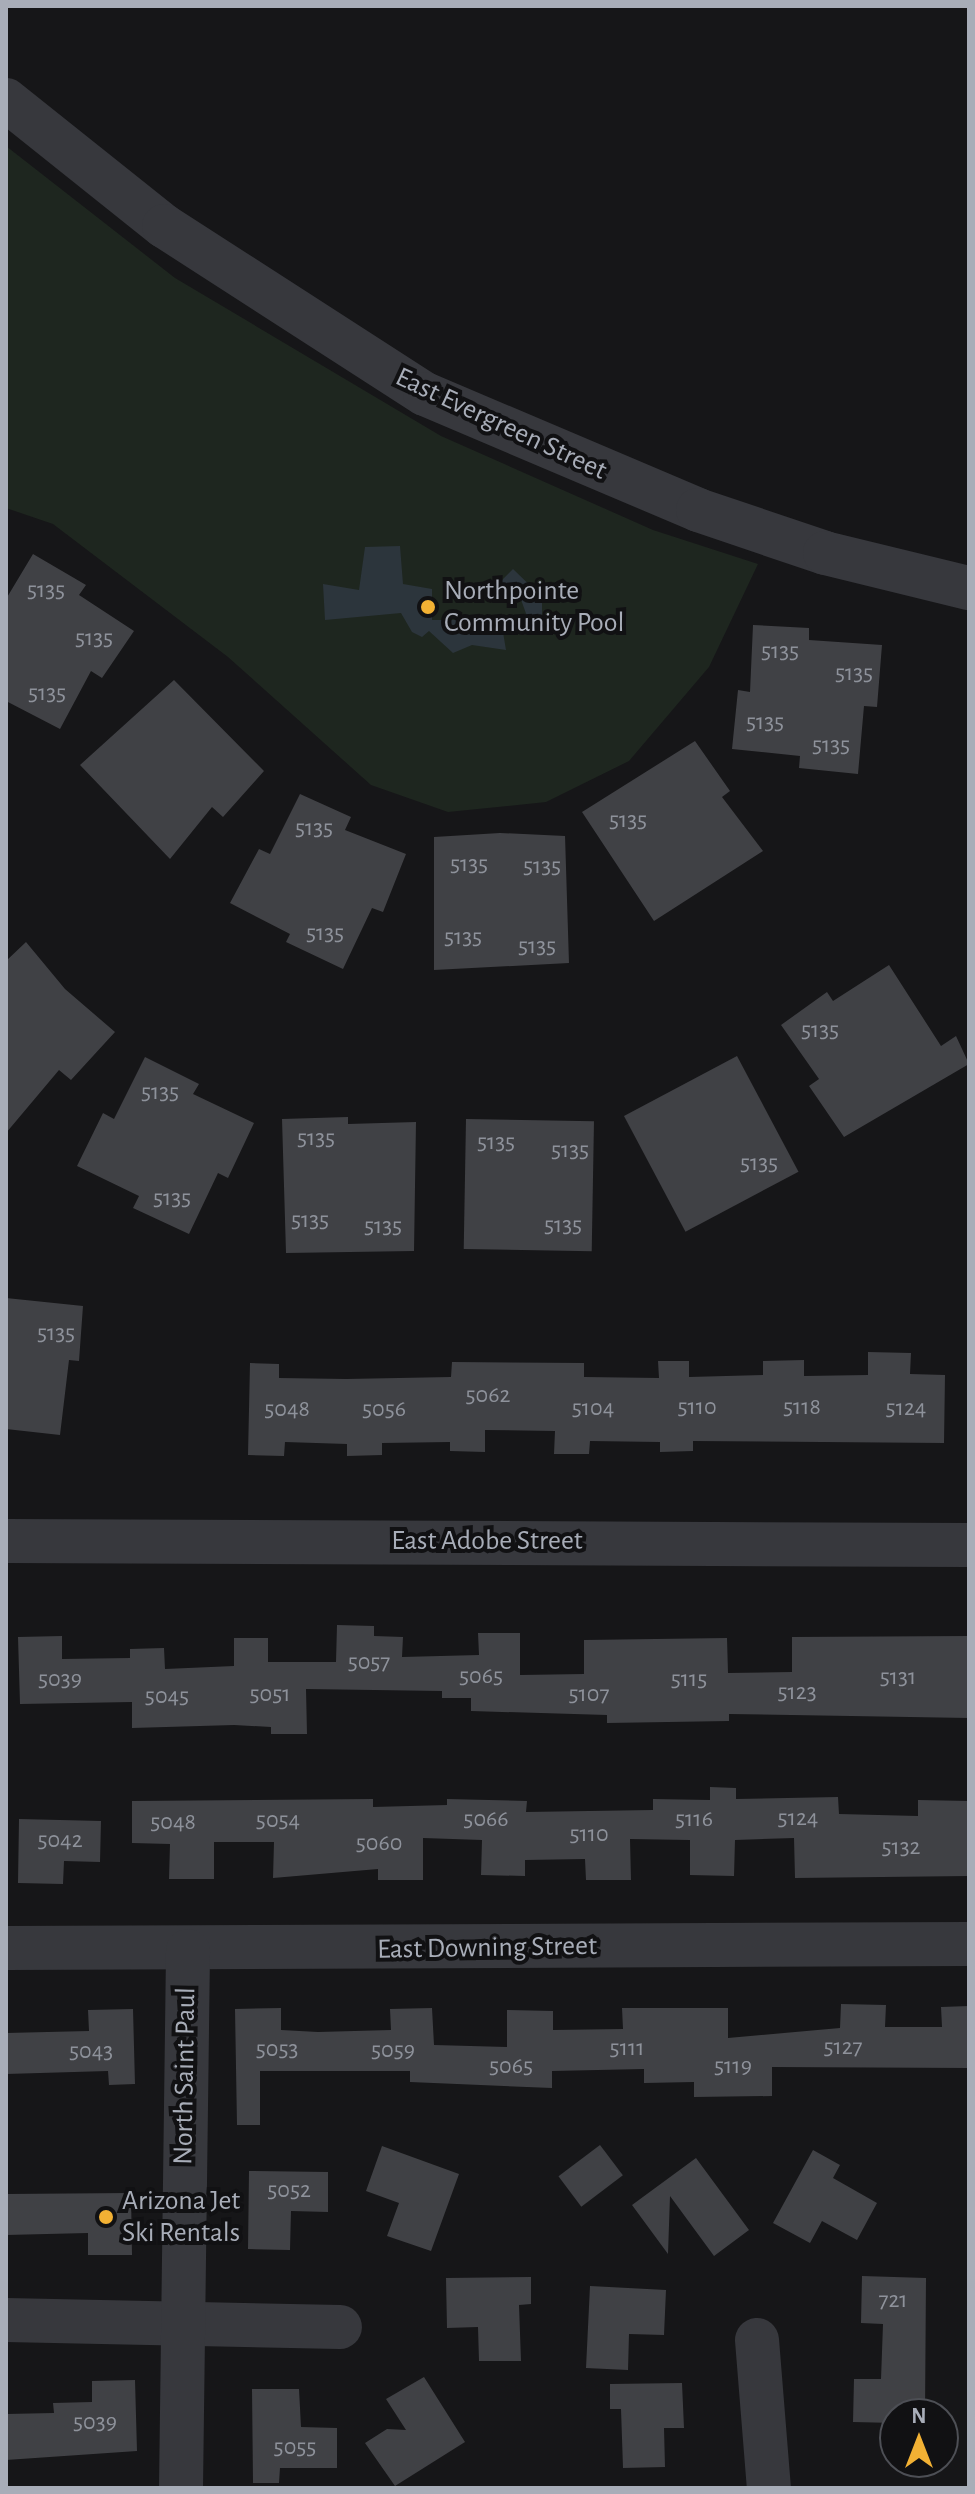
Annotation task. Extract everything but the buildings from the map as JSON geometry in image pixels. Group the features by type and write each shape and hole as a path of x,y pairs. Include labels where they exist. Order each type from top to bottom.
{"street":[{"name":"East Evergreen Street","path":"6,100 164,226 425,394 698,510 825,553 969,588"},
{"name":"East Adobe Street","path":"6,1541 969,1545"},
{"name":"East Downing Street","path":"6,1948 188,1951 969,1944"},
{"name":"North Saint Paul","path":"181,2488 179,2318 188,1951"},
{"path":"6,2320 179,2318 340,2327"},
{"path":"757,2340 769,2488"}],"shaded area":[{"path":"6,146 175,278 441,436 653,530 758,564 709,667 629,761 546,802 448,812 371,785 228,657 53,524 6,508"},
{"path":"400,546 403,584 432,589 432,620 501,620 506,650 472,645 453,653 429,631 422,637 412,632 401,613 325,620 323,584 359,590 365,547"},
{"path":"513,569 542,597 542,619 528,619 519,594 496,586"}],"place":[{"name":"Northpointe Community Pool","path":"428,607"},
{"name":"Arizona Jet Ski Rentals","path":"106,2217"}]}
